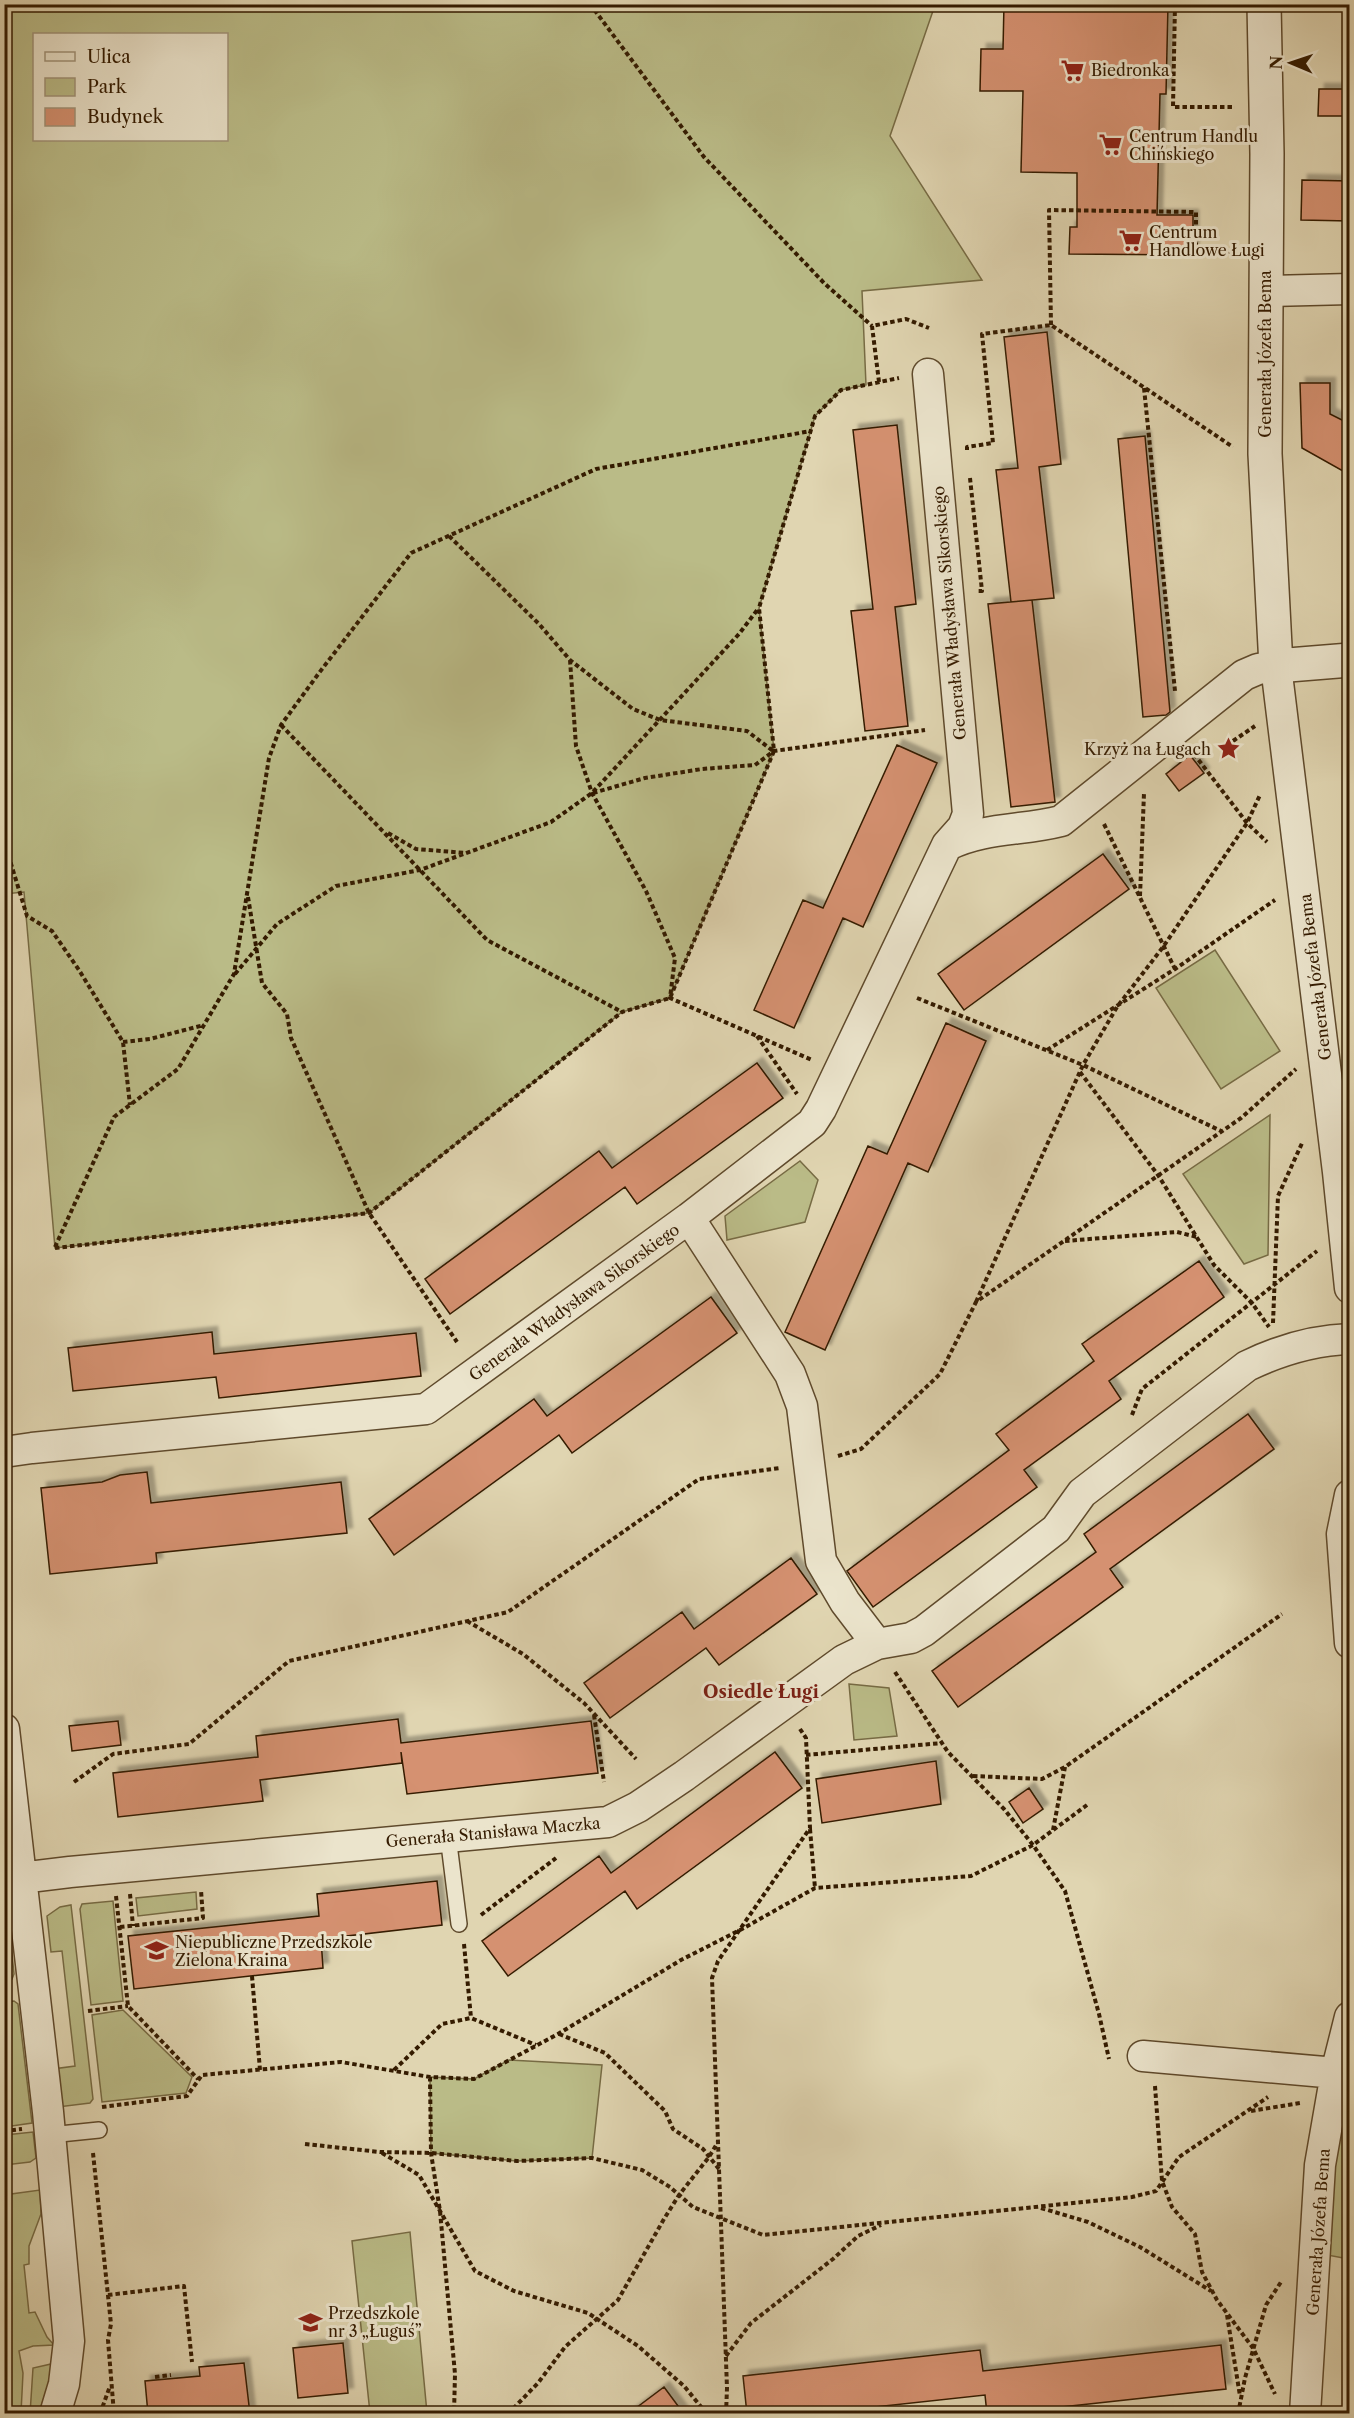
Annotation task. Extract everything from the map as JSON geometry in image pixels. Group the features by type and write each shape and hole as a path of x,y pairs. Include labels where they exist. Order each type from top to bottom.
{"street":[{"name":"Generała Józefa Bema","path":"1264,4 1265,454 1276,666 1350,1288"},
{"path":"1266,291 1350,289"},
{"name":"Generała Władysława Sikorskiego","path":"4,1452 426,1409 689,1218 812,1123 946,845 963,826 968,814 928,374"},
{"path":"946,845 977,833 1046,825 1061,820 1183,737 1244,675 1258,669 1276,666 1350,660"},
{"path":"689,1218 790,1374 802,1406 821,1562 845,1602 877,1644"},
{"name":"Generała Stanisława Maczka","path":"13,1879 608,1822 620,1817 684,1776 844,1660 877,1644 911,1638 924,1631 1056,1529 1082,1493 1246,1366 1297,1348 1350,1339"},
{"path":"1350,1495 1342,1534 1350,1643"},
{"path":"4,1729 13,1879 50,2135 69,2341 64,2384 55,2414"},
{"name":"Generała Józefa Bema","path":"1305,2414 1320,2164 1336,2073 1349,2019"},
{"path":"1143,2056 1336,2073"}],"lane":[{"path":"448,1836 459,1924"},
{"path":"50,2135 95,2131"}],"path":[{"path":"590,4 704,157 825,285 872,326 879,382"},
{"path":"1175,4 1173,107 1266,108"},
{"path":"1051,325 1049,210 1196,212 1196,250 1245,252"},
{"path":"872,326 906,319 929,328"},
{"path":"968,458 967,447 993,443 982,334 1051,325 1245,455 1265,454"},
{"path":"812,1060 670,998 622,1012 369,1213 54,1248 114,1117 178,1069 234,974 277,924 336,886 420,870 468,853 551,822 592,793 739,634 759,608 815,416 841,390 928,374"},
{"path":"1144,387 1183,737 1247,823 1268,843"},
{"path":"234,974 270,758 281,725 411,554 596,469 811,431"},
{"path":"967,592 982,591 969,469"},
{"path":"449,536 539,624 570,660 633,709 660,720 747,731 774,751"},
{"path":"670,998 774,751 759,608"},
{"path":"570,660 576,746 592,793 646,891 675,958 670,998"},
{"path":"1233,741 1259,723"},
{"path":"281,725 487,940 622,1012"},
{"path":"592,793 645,778 702,769 755,765 774,751 925,730"},
{"path":"74,1782 113,1754 189,1744 289,1661 508,1612 699,1479 808,1464 861,1449 940,1374 976,1302 1083,1065 1117,1007 1163,947 1247,823 1264,787"},
{"path":"1140,898 1139,870 1144,792"},
{"path":"1100,815 1175,969"},
{"path":"382,830 416,849 468,853"},
{"path":"4,842 27,916 52,932 79,970 123,1042 130,1105"},
{"path":"248,893 262,983 286,1014 291,1038 369,1213 457,1342"},
{"path":"1047,1050 1175,969 1276,899"},
{"path":"917,998 1083,1065 1221,1131"},
{"path":"123,1042 150,1039 204,1025"},
{"path":"756,1036 797,1094"},
{"path":"976,1302 1241,1118 1299,1066"},
{"path":"1080,1072 1158,1175 1214,1265 1252,1303 1273,1332 1278,1196 1307,1131"},
{"path":"1064,1241 1177,1232 1197,1237"},
{"path":"1125,1421 1133,1414 1142,1389 1323,1245"},
{"path":"972,1776 1042,1779 1065,1767 1282,1614"},
{"path":"467,1621 523,1654 584,1703 636,1759"},
{"path":"877,1644 942,1743 1004,1809 1065,1891 1109,2059"},
{"path":"784,1703 806,1738 815,1888"},
{"path":"594,1714 604,1782"},
{"path":"806,1755 942,1743"},
{"path":"1053,1831 1065,1767"},
{"path":"114,2414 108,2340 111,2324 95,2131 97,2108 187,2097 202,2075 341,2062 430,2078 474,2079 558,2034 681,1960 815,1888 971,1876 1033,1845 1087,1805"},
{"path":"726,2414 712,1978 718,1961 810,1828"},
{"path":"120,1928 203,1918 201,1886"},
{"path":"130,1894 134,1926"},
{"path":"116,1895 128,2006 198,2079"},
{"path":"252,1976 260,2070"},
{"path":"88,2011 128,2006"},
{"path":"394,2070 442,2024 471,2018 536,2045"},
{"path":"558,2034 605,2053 665,2111 673,2129 703,2149 719,2170"},
{"path":"305,2144 380,2152 431,2153 517,2161 592,2158 642,2170 693,2207 763,2235 1132,2197 1156,2190 1179,2157 1278,2090 1298,2070"},
{"path":"430,2078 431,2153 440,2211 455,2374 454,2414"},
{"path":"1154,2084 1162,2181 1172,2207 1195,2234 1202,2272 1226,2312 1254,2348 1278,2400"},
{"path":"1248,2111 1307,2101"},
{"path":"508,2414 538,2383 565,2347 618,2300 679,2195 718,2142"},
{"path":"380,2152 419,2175 475,2271 513,2291 588,2313 638,2346 684,2386 707,2414"},
{"path":"1037,2207 1089,2222 1140,2247 1213,2291"},
{"path":"725,2357 751,2323 833,2259 858,2236 885,2223"},
{"path":"1238,2414 1266,2305 1284,2277"},
{"path":"108,2295 184,2286 192,2362"},
{"path":"1226,2312 1240,2400"},
{"path":"154,2377 171,2375"},
{"path":"100,2414 111,2382"}],"green space":[{"path":"4,5 935,5 890,136 982,280 862,291 866,385 841,390 815,416 759,608 774,751 670,998 622,1012 369,1213 55,1248 24,892 4,894"},
{"path":"1215,950 1280,1051 1221,1089 1156,988"},
{"path":"1270,1115 1268,1255 1244,1264 1183,1174"},
{"path":"800,1161 818,1180 805,1222 727,1240 725,1216"},
{"path":"849,1684 889,1688 897,1736 854,1740"},
{"path":"196,1892 197,1909 138,1916 136,1898"},
{"path":"113,1901 123,2001 91,2005 80,1909 82,1904"},
{"path":"71,1905 93,2099 90,2103 58,2107 53,2069 75,2066 62,1951 51,1952 47,1916 60,1907"},
{"path":"4,1935 10,1935 14,1974 12,1979 5,1980"},
{"path":"14,2001 18,2004 32,2123 5,2127 5,2002"},
{"path":"123,2010 192,2077 186,2093 102,2102 92,2015"},
{"path":"509,2060 602,2065 592,2158 517,2161 431,2153 430,2077 474,2079"},
{"path":"1349,2097 1349,2259 1327,2255 1334,2155"},
{"path":"33,2132 36,2158 30,2162 5,2165 5,2135"},
{"path":"40,2190 41,2214 29,2246 29,2264 24,2265 29,2313 35,2312 47,2337 54,2345 33,2346 19,2351 23,2373 21,2413 9,2413 5,2369 4,2195"},
{"path":"410,2232 427,2413 370,2413 352,2241"},
{"path":"1349,2297 1349,2413 1344,2413"},
{"path":"51,2364 52,2373 39,2413 30,2414 33,2368"}],"building":[{"path":"1004,4 1168,4 1166,94 1160,94 1157,215 1193,215 1193,255 1069,254 1070,227 1077,227 1077,173 1021,172 1023,91 980,91 981,49 1003,49"},
{"path":"1319,89 1350,89 1350,116 1318,116"},
{"path":"1302,180 1350,181 1350,221 1301,220"},
{"path":"1047,332 1061,464 1039,467 1054,598 1011,602 996,470 1018,468 1004,337"},
{"path":"1300,383 1330,383 1330,414 1350,424 1350,475 1302,448"},
{"path":"897,425 916,604 895,607 908,726 865,731 851,611 873,609 853,430"},
{"path":"1145,436 1170,712 1166,715 1143,717 1118,439"},
{"path":"1032,600 1055,802 1011,807 988,604"},
{"path":"897,745 937,763 863,927 843,918 794,1028 754,1010 803,900 823,908"},
{"path":"1190,755 1204,773 1179,791 1166,774"},
{"path":"1103,854 1129,889 964,1010 938,974"},
{"path":"946,1023 986,1041 928,1172 908,1163 825,1350 785,1332 868,1146 887,1154"},
{"path":"757,1063 783,1098 637,1204 625,1187 450,1314 425,1279 599,1151 612,1168"},
{"path":"1199,1261 1224,1297 1109,1381 1121,1399 1024,1470 1037,1487 873,1607 847,1571 1009,1450 996,1434 1094,1361 1082,1344"},
{"path":"711,1297 737,1333 572,1453 559,1435 394,1555 369,1519 534,1399 547,1416"},
{"path":"212,1332 214,1354 416,1333 421,1376 219,1398 216,1377 73,1391 68,1348"},
{"path":"1248,1414 1274,1449 1110,1569 1123,1587 958,1707 932,1671 1096,1552 1084,1534"},
{"path":"147,1472 151,1503 341,1482 347,1533 156,1553 157,1563 50,1574 41,1488 102,1482 120,1475"},
{"path":"791,1558 817,1594 719,1665 706,1648 610,1718 584,1683 682,1612 694,1629"},
{"path":"398,1719 401,1743 591,1721 598,1773 407,1794 401,1752 402,1763 260,1780 263,1801 118,1817 113,1773 258,1757 256,1736"},
{"path":"118,1721 121,1745 72,1751 69,1726"},
{"path":"775,1752 802,1788 637,1909 625,1891 508,1976 482,1941 599,1856 611,1873"},
{"path":"936,1761 941,1804 822,1823 816,1779"},
{"path":"1029,1788 1043,1809 1023,1823 1009,1802"},
{"path":"437,1881 442,1925 321,1939 323,1968 134,1989 128,1936 319,1916 317,1894"},
{"path":"343,2343 348,2393 298,2398 293,2348"},
{"path":"1221,2345 1226,2389 997,2414 987,2414 985,2395 810,2414 747,2414 743,2376 980,2350 983,2371"},
{"path":"244,2363 250,2414 148,2414 145,2381 200,2376 199,2367"},
{"path":"664,2387 684,2414 628,2414"}],"place":[{"name":"Biedronka","path":"1073,70"},
{"name":"Centrum Handlu Chińskiego","path":"1111,145"},
{"name":"Centrum Handlowe Ługi","path":"1131,241"},
{"name":"Krzyż na Ługach","path":"1229,749"},
{"name":"Niepubliczne Przedszkole Zielona Kraina","path":"157,1951"},
{"name":"Przedszkole nr 3 „Ługuś”","path":"310,2322"}],"district":[{"name":"Osiedle Ługi","path":"761,1692"}]}
